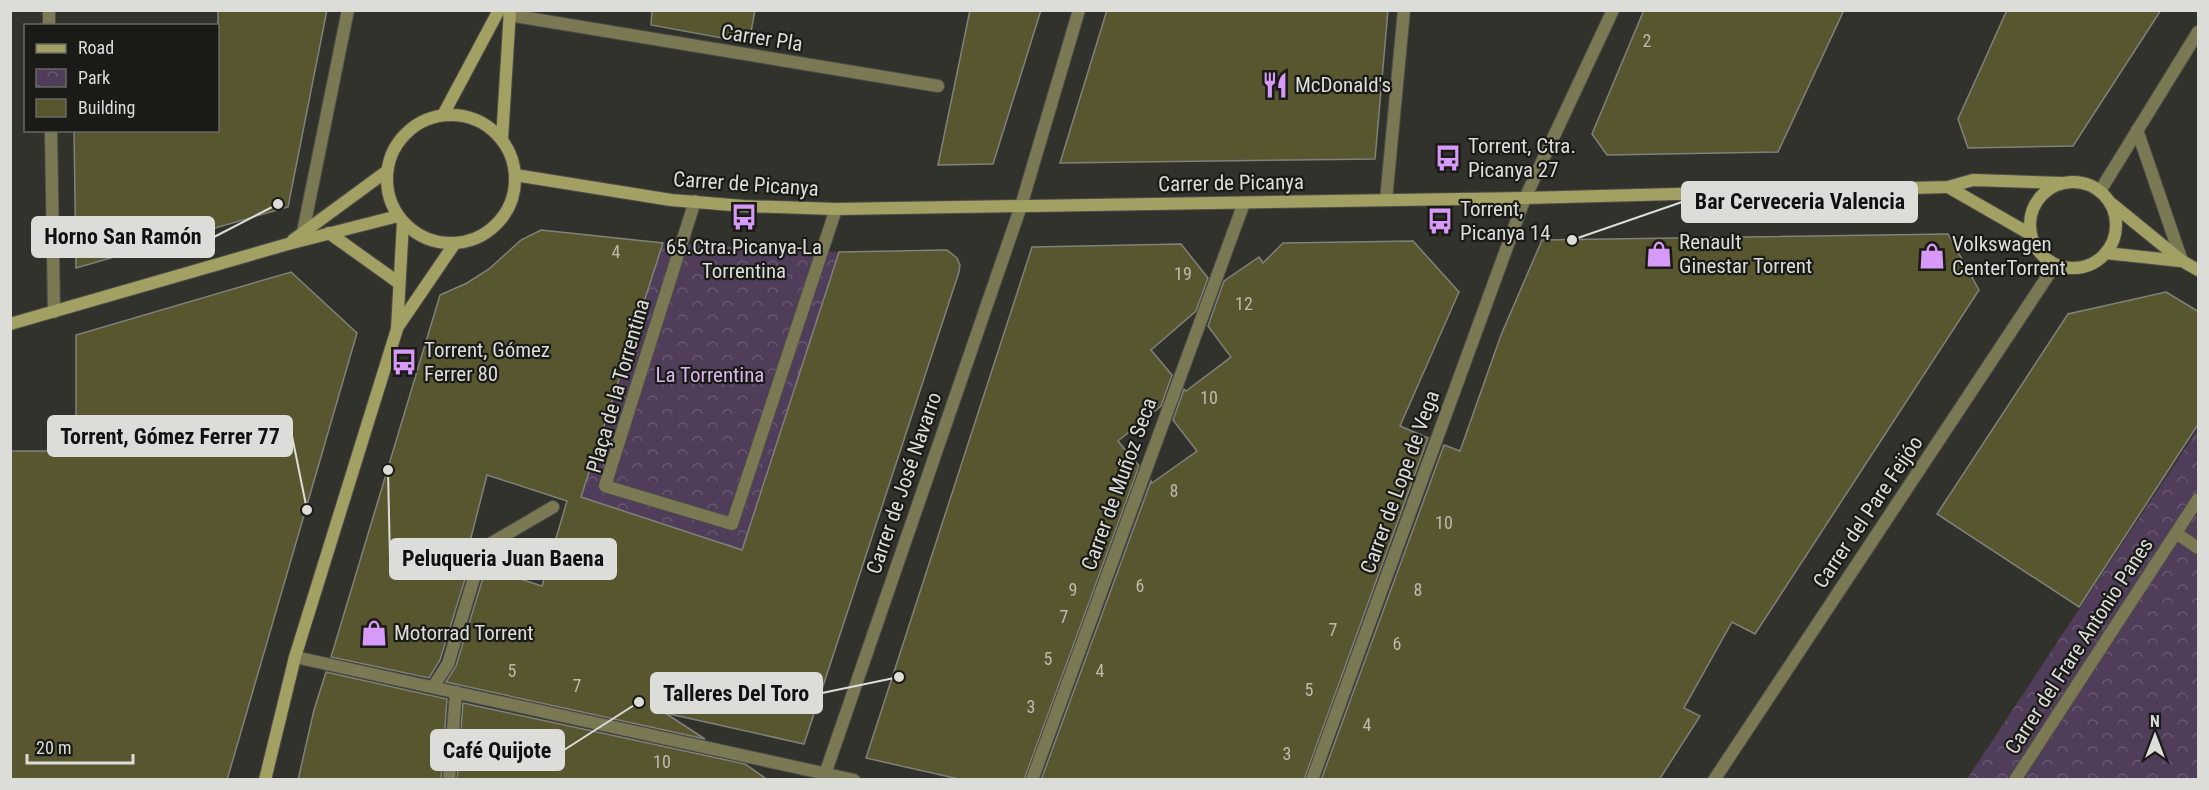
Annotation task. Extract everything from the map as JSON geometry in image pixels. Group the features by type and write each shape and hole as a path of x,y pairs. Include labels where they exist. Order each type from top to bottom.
{"street":[{"path":"303,232 348,10"},
{"name":"Carrer de José Navarro","path":"824,776 1021,206 1079,10"},
{"path":"1386,200 1404,10"},
{"name":"Carrer de Lope de Vega","path":"1312,780 1525,198 1613,10"},
{"path":"443,115 506,12"},
{"path":"502,139 506,12"},
{"name":"Carrer Pla","path":"506,12 938,86"},
{"path":"2100,191 2199,32"},
{"path":"10,324 288,244 329,233 400,219 422,236 444,243 455,243 483,235 505,214 514,193 515,175 510,154 502,139 485,124 464,116 443,115 413,126 397,142 387,171 388,194 400,219 397,329 296,657 265,780"},
{"path":"2137,130 2181,261"},
{"path":"51,132 54,312"},
{"path":"288,244 387,171"},
{"name":"Carrer de Picanya","path":"515,175 672,200 836,209 1525,198 1948,187 1973,180 2062,183"},
{"path":"2109,201 2115,214 2116,227 2113,242 2106,253 2095,263 2082,268 2068,269 2043,258 2034,246 2030,234 2030,221 2033,208 2040,197 2050,188 2062,183 2075,182 2089,185 2100,191 2181,261 2199,270"},
{"path":"1948,187 2030,234"},
{"name":"Plaça de la Torrentina","path":"695,201 605,486 732,524 836,209"},
{"name":"Carrer de Muñoz Seca","path":"1032,780 1244,202"},
{"path":"329,233 399,283"},
{"path":"397,329 455,243"},
{"path":"2106,253 2181,261"},
{"name":"Carrer del Pare Feijóo","path":"1714,780 2055,265"},
{"name":"Carrer del Frare Antonio Panes","path":"2015,780 2199,499"},
{"path":"433,687 448,664 483,548 553,507"},
{"name":"Carrer del Frare Antonio Panes","path":"2176,533 2199,548"},
{"path":"296,657 824,776 854,780"},
{"path":"449,780 456,692"}],"green space":[{"name":"La Torrentina","path":"663,243 839,252 742,550 581,497"},
{"path":"2198,429 2198,779 1967,779"}],"building":[{"path":"218,10 327,10 288,207 76,268 74,132 219,132"},
{"path":"652,10 755,10 749,43 651,25"},
{"path":"970,10 1041,10 993,164 938,165"},
{"name":"McDonald's","path":"1107,10 1388,10 1375,159 1060,163"},
{"path":"1644,10 1844,10 1778,152 1607,155 1592,134"},
{"path":"2007,10 2161,10 2073,146 1968,148 1958,119"},
{"path":"541,230 663,243 581,497 742,550 839,252 947,250 957,258 960,265 959,272 804,744 665,713 705,739 446,682 456,666 486,568 542,586 567,501 487,475 465,561 470,563 440,660 429,678 331,657 440,295 467,283 489,269 521,240"},
{"path":"1948,234 1979,290 1755,634 1732,622 1684,708 1700,716 1659,780 1321,780 1444,445 1460,451 1501,335 1542,240"},
{"path":"1413,241 1459,292 1400,426 1428,438 1304,780 1041,780 1151,481 1152,483 1197,451 1173,420 1184,389 1186,391 1231,357 1208,326 1224,281 1259,257 1263,263 1283,243"},
{"path":"1181,244 1208,278 1196,311 1151,350 1172,375 1161,406 1118,441 1139,466 1024,780 963,780 866,758 1032,247"},
{"path":"291,272 357,333 227,780 10,780 10,451 76,451 76,335"},
{"path":"2166,292 2199,312 2199,423 2079,607 1937,514 2068,314"},
{"path":"326,672 447,699 441,780 298,780 314,710"},
{"path":"463,703 745,764 768,780 457,780"}],"place":[{"name":"McDonald's","path":"1275,85"},
{"name":"Torrent, Ctra. Picanya 27","path":"1448,158"},
{"name":"Horno San Ramón","path":"278,204"},
{"name":"65.Ctra.Picanya-La Torrentina","path":"744,217"},
{"name":"Torrent, Picanya 14","path":"1440,221"},
{"name":"Bar Cerveceria Valencia","path":"1572,240"},
{"name":"Renault Ginestar Torrent","path":"1659,254"},
{"name":"Volkswagen CenterTorrent","path":"1932,256"},
{"name":"Torrent, Gómez Ferrer 80","path":"404,362"},
{"name":"Peluqueria Juan Baena","path":"388,470"},
{"name":"Torrent, Gómez Ferrer 77","path":"307,510"},
{"name":"Motorrad Torrent","path":"374,633"},
{"name":"Talleres Del Toro","path":"899,677"},
{"name":"Café Quijote","path":"639,702"}]}
